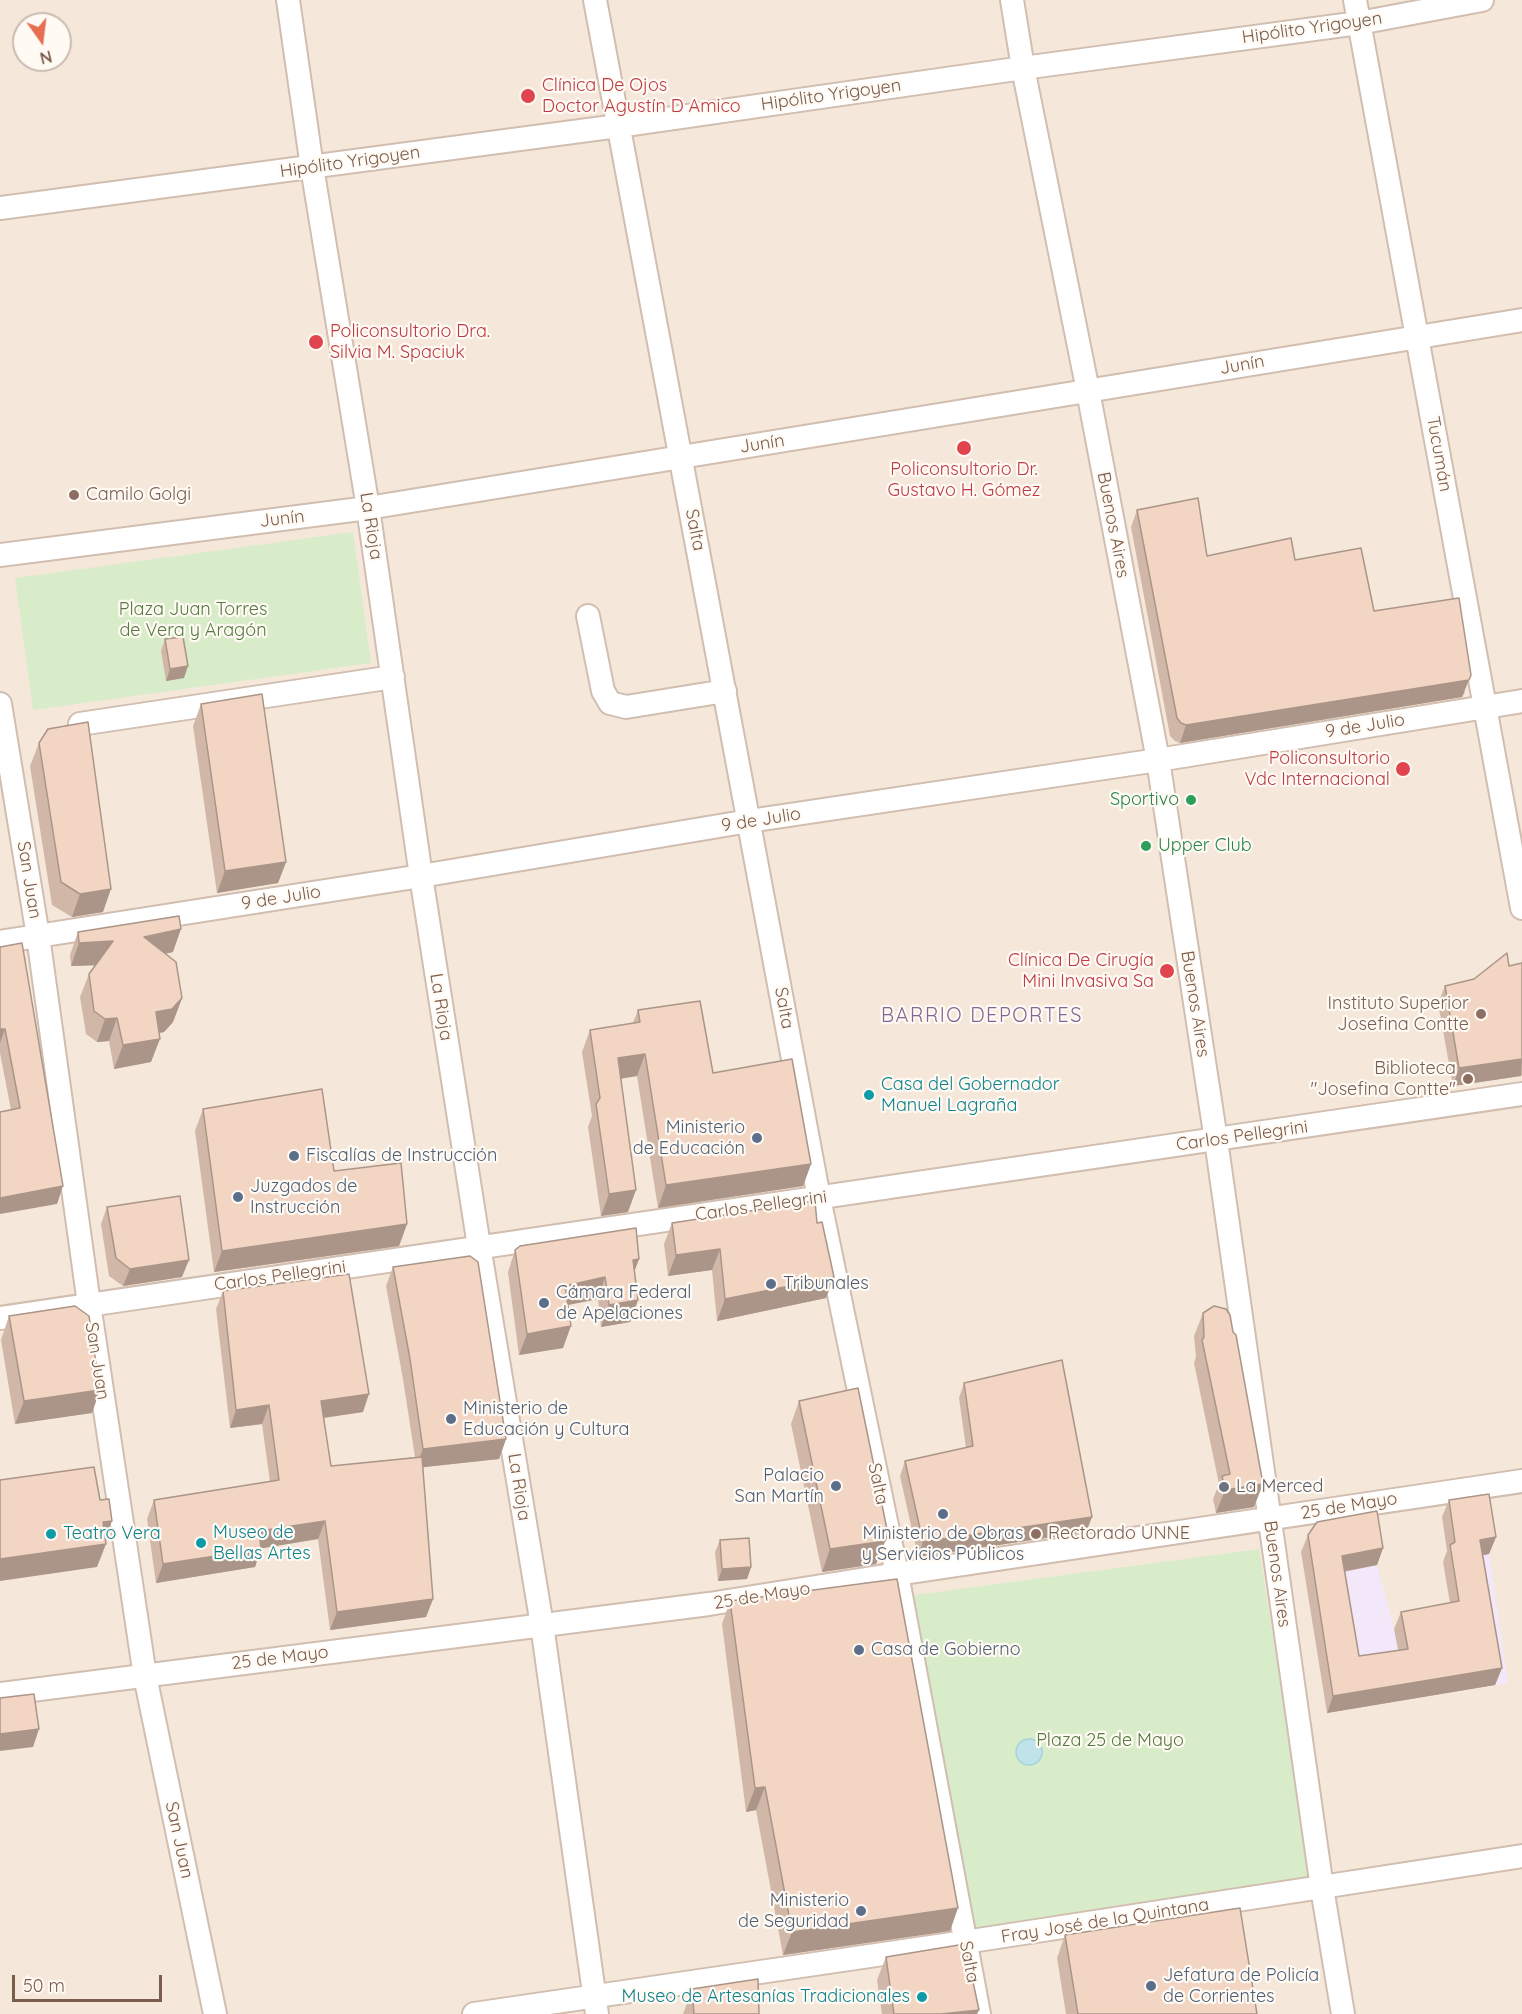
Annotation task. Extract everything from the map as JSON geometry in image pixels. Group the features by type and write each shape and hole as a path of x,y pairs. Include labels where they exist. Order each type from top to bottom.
{"street":[{"name":"La Rioja","path":"288,0 312,167 368,508 421,876 542,1625 596,2005"},
{"name":"Salta","path":"595,0 819,1198 897,1574 979,2014"},
{"name":"Buenos Aires","path":"1012,0 1023,68 1088,391 1158,760 1216,1140 1322,1888 1343,2014"},
{"name":"Tucumán","path":"1355,0 1522,908"},
{"name":"Hipólito Yrigoyen","path":"0,208 618,126 1359,23 1482,0"},
{"name":"Junín","path":"0,555 368,508 1417,335 1522,320"},
{"path":"588,616 603,691 610,703 626,706 725,691"},
{"path":"80,724 393,677"},
{"name":"9 de Julio","path":"0,942 421,876 749,821 1158,760 1522,701"},
{"name":"San Juan","path":"0,704 38,936 88,1304 145,1676 215,2014"},
{"name":"Carlos Pellegrini","path":"0,1317 1522,1095"},
{"name":"25 de Mayo","path":"0,1694 709,1604 1522,1480"},
{"name":"Fray José de la Quintana","path":"474,2014 596,2005 965,1942 1522,1856"}],"shaded area":[{"path":"0,0 1522,0 1522,2014 0,2014"},
{"path":"1483,1511 1508,1683 1327,1713 1301,1552 1371,1529 1377,1565 1394,1629 1453,1619 1443,1562 1448,1560 1442,1517"}],"green space":[{"name":"Plaza Juan Torres de Vera y Aragón","path":"353,532 371,663 33,710 15,578"},
{"name":"Plaza 25 de Mayo","path":"1259,1549 1312,1881 971,1938 907,1596"}],"water":[{"path":"1029,1739 1038,1743 1042,1752 1038,1761 1029,1765 1020,1761 1016,1752 1020,1743"}],"building":[{"path":"1198,498 1207,556 1291,538 1295,560 1361,548 1374,611 1459,598 1471,675 1469,680 1186,725 1181,723 1177,718 1137,510"},
{"path":"183,637 188,666 170,669 165,639"},
{"path":"262,694 286,862 225,871 201,704"},
{"path":"88,722 111,889 80,894 61,882 39,743 48,729"},
{"path":"179,916 181,929 144,937 176,962 182,998 172,1009 156,1012 160,1039 123,1045 117,1018 105,1019 94,1011 89,974 113,941 79,943 78,932"},
{"path":"22,943 63,1186 0,1198 0,1112 20,1108 5,1029 0,1029 0,947"},
{"name":"Instituto Superior Josefina Contte","path":"1507,953 1509,966 1522,963 1522,1059 1459,1068 1445,986 1474,979"},
{"path":"700,1001 713,1073 792,1059 811,1164 666,1185 645,1054 618,1058 636,1190 609,1194 596,1104 600,1098 590,1030 640,1022 638,1010"},
{"path":"322,1089 334,1171 401,1163 407,1224 222,1251 203,1109"},
{"path":"180,1196 189,1260 130,1269 116,1258 107,1207"},
{"name":"Tribunales","path":"815,1201 817,1223 822,1222 834,1277 725,1299 720,1249 676,1255 672,1223"},
{"path":"636,1228 639,1259 633,1260 638,1300 609,1305 605,1277 565,1286 571,1326 527,1334 515,1250 520,1246"},
{"path":"470,1256 478,1262 506,1439 423,1449 410,1359 393,1267"},
{"path":"349,1274 369,1394 321,1401 331,1466 422,1457 433,1599 337,1612 325,1521 259,1531 261,1549 163,1564 154,1500 279,1480 269,1405 236,1410 223,1291"},
{"path":"75,1306 89,1316 100,1390 24,1401 9,1316"},
{"path":"1214,1306 1226,1309 1236,1335 1263,1484 1225,1490 1222,1476 1230,1474 1202,1340 1204,1337 1203,1313"},
{"name":"Rectorado UNNE","path":"1062,1360 1092,1517 923,1542 905,1461 973,1446 964,1383"},
{"name":"Palacio San Martín","path":"858,1388 888,1534 885,1541 830,1549 799,1401"},
{"name":"Teatro Vera","path":"94,1467 100,1500 109,1499 112,1521 103,1522 106,1544 0,1559 0,1480"},
{"path":"1489,1494 1496,1537 1480,1540 1502,1668 1333,1696 1308,1535 1317,1522 1377,1511 1383,1548 1342,1556 1359,1656 1408,1649 1401,1612 1459,1601 1450,1545 1455,1542 1449,1500"},
{"path":"749,1538 751,1567 722,1569 720,1540"},
{"path":"897,1579 958,1908 792,1932 765,1787 755,1788 730,1601"},
{"path":"34,1694 39,1729 0,1734 0,1698"},
{"name":"Jefatura de Policía de Corrientes","path":"1240,1908 1257,2014 1078,2014 1065,1935"},
{"path":"965,1944 979,2010 941,2014 894,2014 886,1957"},
{"path":"758,1979 759,2014 694,2014 692,1989"}],"place":[{"name":"Clínica De Ojos Doctor Agustín D Amico","path":"528,96"},
{"name":"Policonsultorio Dra. Silvia M. Spaciuk","path":"316,342"},
{"name":"Policonsultorio Dr. Gustavo H. Gómez","path":"964,448"},
{"name":"Camilo Golgi","path":"74,495"},
{"name":"Policonsultorio Vdc Internacional","path":"1403,769"},
{"name":"Sportivo","path":"1191,800"},
{"name":"Upper Club","path":"1146,846"},
{"name":"Clínica De Cirugía Mini Invasiva Sa","path":"1167,971"},
{"name":"Instituto Superior Josefina Contte","path":"1481,1014"},
{"name":"Biblioteca \"Josefina Contte\"","path":"1468,1079"},
{"name":"Casa del Gobernador Manuel Lagraña","path":"869,1095"},
{"name":"Ministerio de Educación","path":"757,1138"},
{"name":"Fiscalías de Instrucción","path":"294,1156"},
{"name":"Juzgados de Instrucción","path":"238,1197"},
{"name":"Tribunales","path":"771,1284"},
{"name":"Cámara Federal de Apelaciones","path":"544,1303"},
{"name":"Ministerio de Educación y Cultura","path":"451,1419"},
{"name":"Palacio San Martín","path":"836,1486"},
{"name":"La Merced","path":"1224,1487"},
{"name":"Ministerio de Obras y Servicios Públicos","path":"943,1514"},
{"name":"Teatro Vera","path":"51,1534"},
{"name":"Rectorado UNNE","path":"1036,1534"},
{"name":"Museo de Bellas Artes","path":"201,1543"},
{"name":"Casa de Gobierno","path":"859,1650"},
{"name":"Ministerio de Seguridad","path":"861,1911"},
{"name":"Jefatura de Policía de Corrientes","path":"1151,1986"},
{"name":"Museo de Artesanías Tradicionales","path":"922,1997"}],"district":[{"name":"BARRIO DEPORTES","path":"982,1016"}]}
